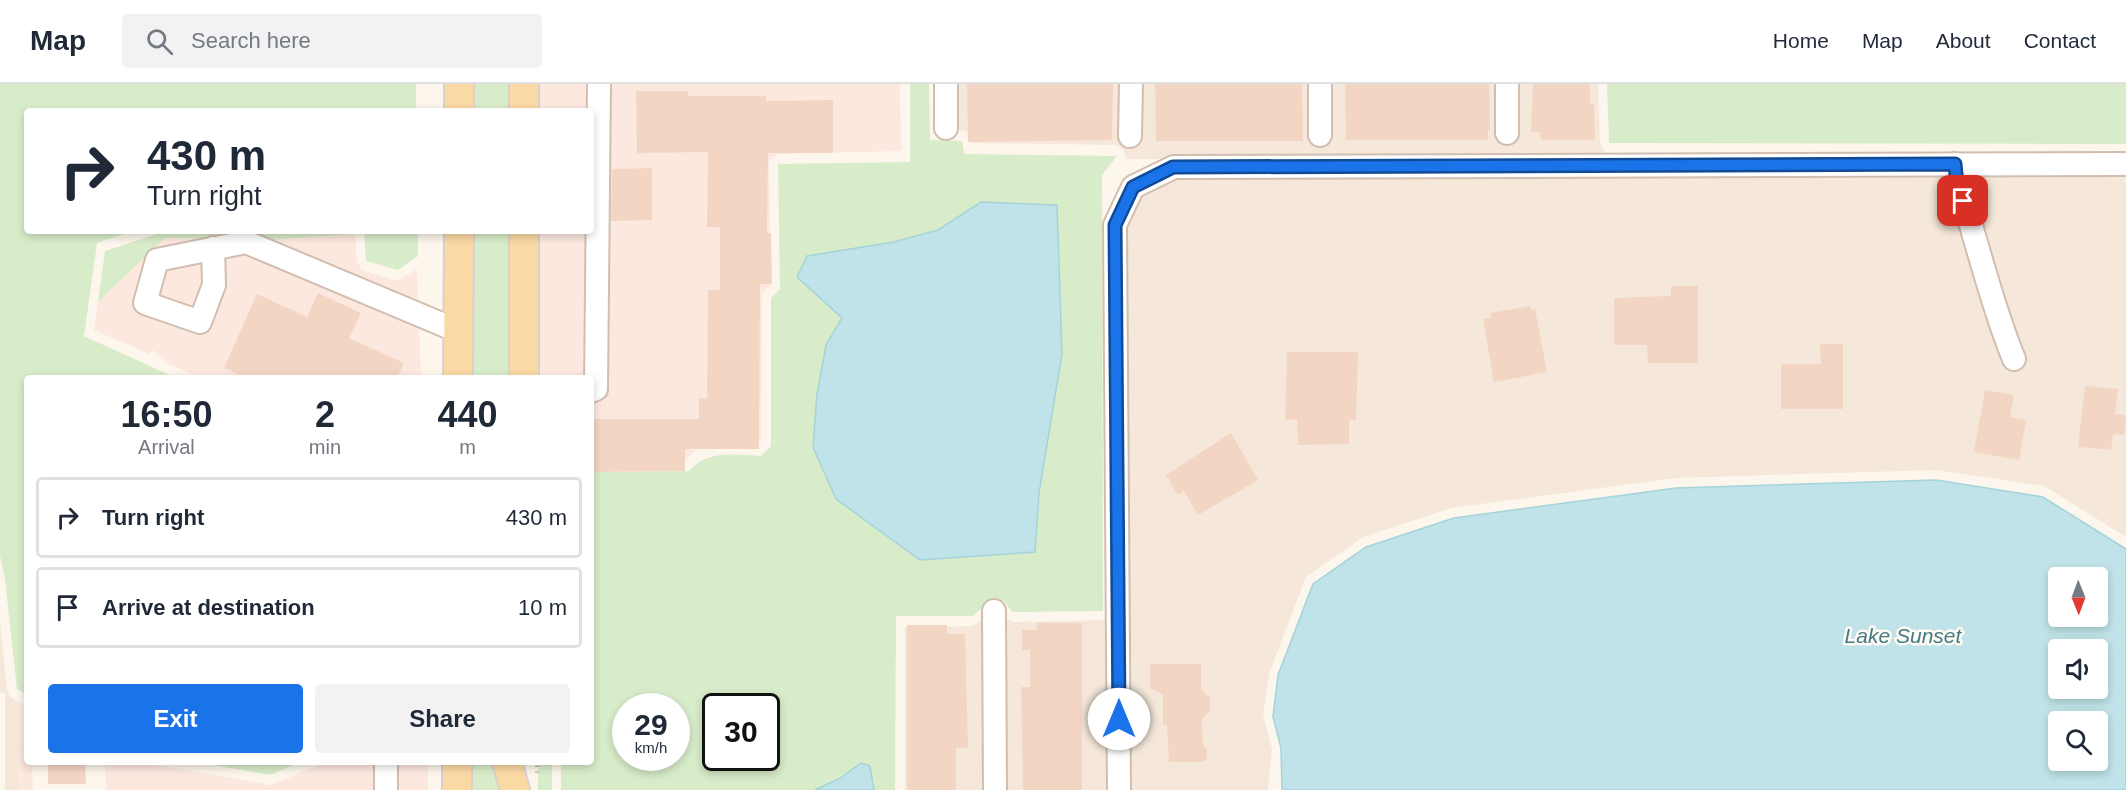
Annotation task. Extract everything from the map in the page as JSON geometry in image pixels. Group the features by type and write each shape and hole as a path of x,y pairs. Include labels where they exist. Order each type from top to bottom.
{"main road":[{"path":"459,84 459,108"},
{"path":"525,84 525,108"},
{"path":"458,375 459,234"},
{"path":"524,234 524,375"},
{"path":"457,765 457,790"},
{"path":"508,765 515,790"},
{"path":"526,765 526,790"}],"street":[{"path":"594,390 596,389 599,84"},
{"path":"946,84 946,128"},
{"path":"1130,136 1131,84"},
{"path":"1320,84 1320,135"},
{"path":"1507,84 1507,134"},
{"path":"1955,164 1957,185 1974,235 1988,290 2014,359"},
{"path":"1119,790 1115,225 1133,187 1173,167 2126,164"},
{"path":"213,248 246,242 459,330"},
{"path":"994,611 994,790"},
{"path":"386,765 386,790"}],"shaded area":[{"path":"538,84 900,84 901,151 778,154 769,161 771,284 763,293 762,298 761,441 758,445 721,444 697,449 684,461 594,459 594,375 539,375 538,234 594,234 594,108 538,108"},
{"path":"938,84 1598,84 1600,143 1606,153 1173,155 1162,159 1126,159 1124,150 1117,145 972,143 966,131 939,129"},
{"path":"2126,176 2126,537 2044,486 1936,470 1676,478 1451,508 1363,537 1306,577 1269,674 1263,715 1272,750 1268,790 1130,790 1126,228 1141,197 1176,179"},
{"path":"355,234 357,262 362,270 398,281 417,269 421,375 194,375 169,364 153,350 149,354 94,330 98,302 165,238 270,240"},
{"path":"1005,618 1013,622 1107,620 1108,790 1005,790"},
{"path":"983,619 984,790 905,790 905,627 973,626"},
{"path":"0,621 7,690 10,697 17,701 19,790 5,790 5,693 0,693"},
{"path":"17,701 24,704 24,765 32,765 33,790 19,790"},
{"path":"105,765 157,765 271,785 320,765 428,765 428,790 106,790"}],"green space":[{"path":"0,84 416,84 416,108 24,108 24,234 124,234 97,243 84,336 169,375 24,375 24,693 17,689 5,579 0,556"},
{"path":"474,84 514,84 514,108 474,108"},
{"path":"910,84 929,84 930,140 962,141 964,154 1117,156 1102,175 1103,611 1012,612 1004,601 992,600 973,616 896,616 895,790 874,790 874,780 855,768 815,790 561,790 561,765 594,765 594,472 689,471 704,459 713,456 761,456 771,446 771,298 780,289 778,164 910,162","holes":["981,202 1062,354 1039,493 1035,552 920,560 836,499 813,447 817,394 826,346 842,318 797,277 894,242 938,230"]},
{"path":"1607,84 2126,84 2126,144 1609,143"},
{"path":"157,234 355,234 270,240 165,238 98,302 105,251"},
{"path":"364,234 418,234 418,256 398,270 366,261"},
{"path":"474,234 514,234 513,375 473,375"},
{"path":"214,765 294,765 270,775"},
{"path":"472,765 513,765 513,790 472,790"},
{"path":"538,765 552,765 552,790 538,790"}],"water":[{"path":"981,202 1057,205 1062,354 1039,493 1035,552 920,560 836,499 813,447 817,394 826,345 842,318 797,277 807,256 894,242 938,230"},
{"name":"Lake Sunset","path":"1936,480 2043,497 2126,549 2126,790 1282,790 1281,748 1273,717 1278,675 1313,584 1366,547 1454,518 1676,488"},
{"path":"861,763 870,766 874,790 815,790 840,778"}],"building":[{"path":"967,84 1113,84 1112,140 968,142"},
{"path":"1155,84 1302,84 1303,141 1156,141"},
{"path":"1345,84 1489,84 1490,130 1488,130 1488,140 1346,140"},
{"path":"1533,84 1590,84 1590,104 1594,104 1595,140 1541,140 1540,132 1531,132"},
{"path":"636,91 688,91 688,96 766,96 766,101 833,100 833,153 768,153 767,233 771,233 772,284 760,284 759,449 685,449 685,471 594,472 594,419 699,419 699,398 707,398 708,290 720,290 720,227 707,227 708,152 637,153"},
{"path":"652,168 652,220 611,221 612,169"},
{"path":"1671,286 1698,286 1698,363 1648,363 1647,345 1614,345 1614,298 1671,296"},
{"path":"318,293 361,313 349,338 404,363 398,375 239,375 224,368 257,294 307,317"},
{"path":"1530,306 1531,310 1535,309 1547,372 1494,382 1483,319 1491,318 1490,313"},
{"path":"1820,344 1843,344 1843,409 1781,409 1781,364 1821,364"},
{"path":"1287,352 1358,352 1356,420 1349,420 1349,444 1298,445 1297,419 1285,420"},
{"path":"2085,386 2118,389 2115,414 2126,415 2126,418 2124,435 2113,434 2111,450 2078,447"},
{"path":"1985,390 2014,395 2010,417 2026,420 2019,460 1974,452"},
{"path":"1231,433 1258,480 1198,515 1184,491 1178,495 1166,475"},
{"path":"1037,623 1082,623 1082,790 1023,790 1021,687 1030,687 1030,650 1022,650 1022,630 1037,630"},
{"path":"907,625 947,625 947,634 965,634 968,748 956,748 956,790 907,790"},
{"path":"1150,664 1201,664 1201,689 1210,698 1210,710 1202,719 1203,745 1207,749 1207,758 1203,762 1169,762 1167,725 1163,725 1163,695 1150,688"},
{"path":"48,765 85,765 86,784 48,784"}],"route":[{"path":"1119,719 1115,225 1133,187 1173,167 1955,164 1957,185 1963,201"}]}
